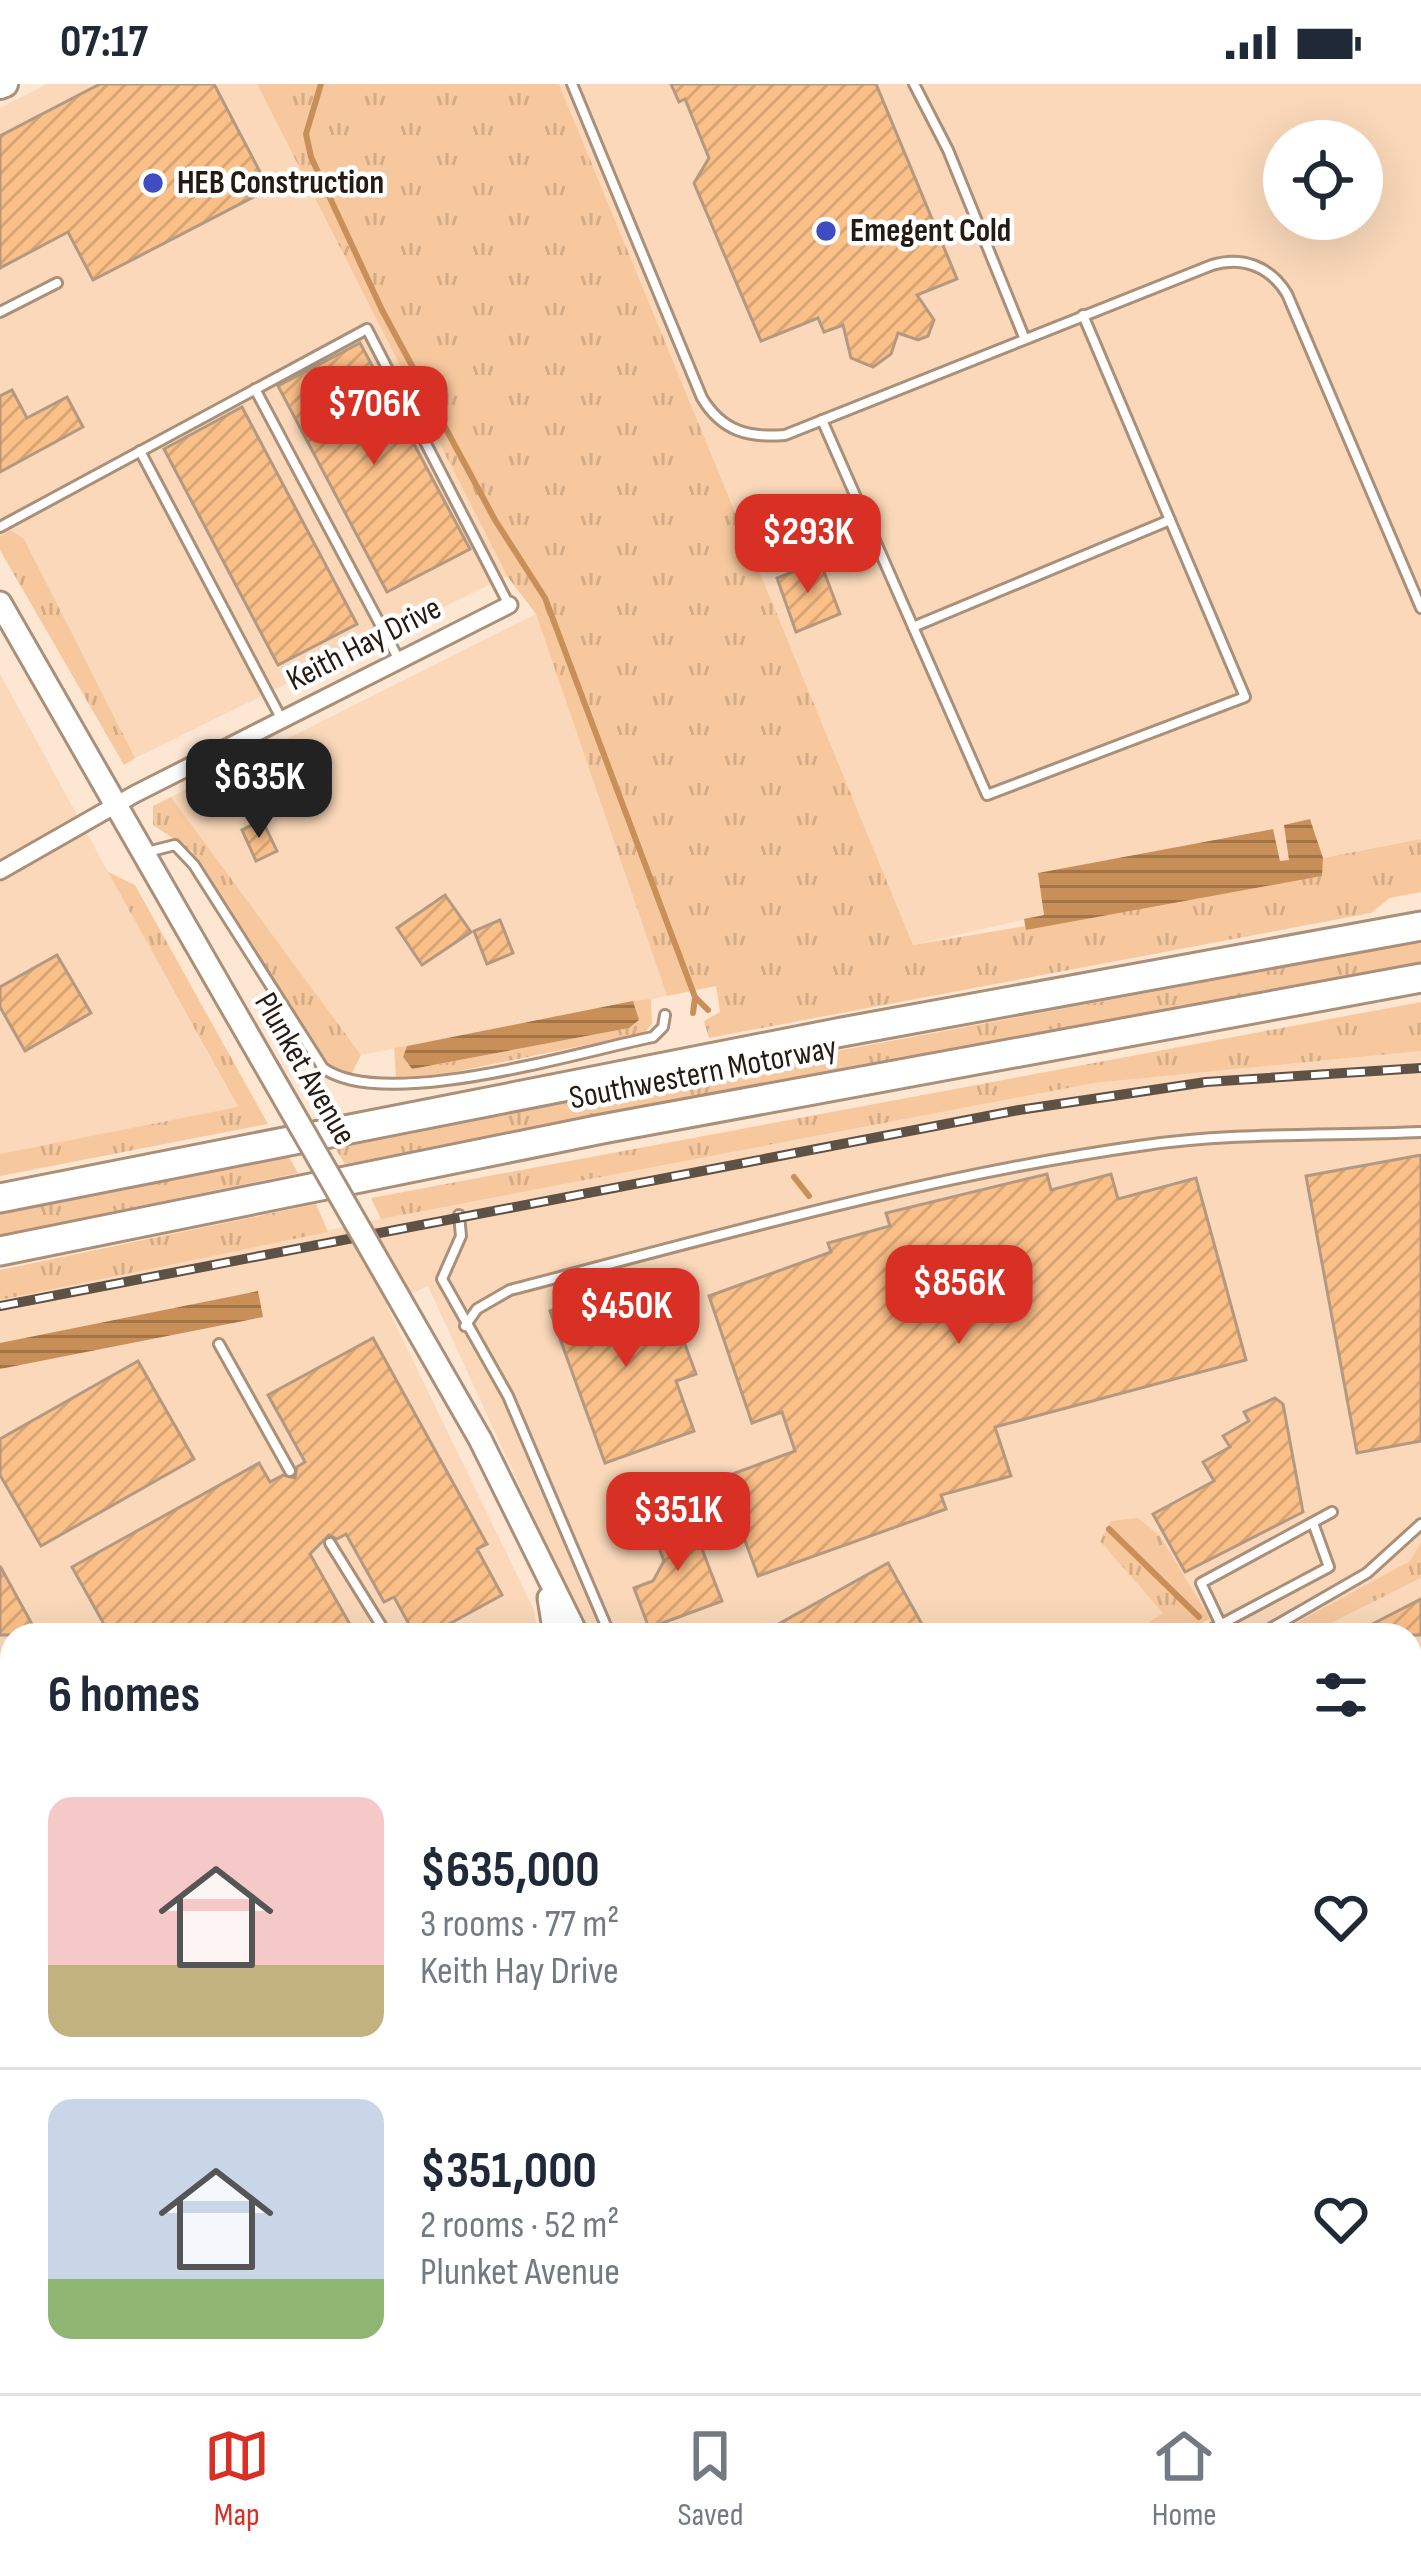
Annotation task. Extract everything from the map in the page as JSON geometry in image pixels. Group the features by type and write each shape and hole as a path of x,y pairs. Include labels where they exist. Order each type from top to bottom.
{"highway":[{"name":"Southwestern Motorway","path":"0,1198 819,1036 1421,926"},
{"name":"Southwestern Motorway","path":"0,1251 602,1129 1421,978"}],"main road":[{"name":"Plunket Avenue","path":"0,603 480,1439 571,1623"},
{"name":"Plunket Avenue","path":"544,1574 553,1623"}],"street":[{"name":"Keith Hay Drive","path":"0,871 118,803 509,605"}],"lane":[{"path":"572,84 702,398 717,418 742,434 785,435 1227,260 1252,264 1275,278 1421,608"},
{"path":"914,84 948,150 1024,337"},
{"path":"0,311 57,283"},
{"path":"822,420 987,795 1245,697 1083,315"},
{"path":"0,527 367,329 509,605"},
{"path":"255,389 399,660"},
{"path":"140,451 282,719"},
{"path":"913,626 1170,520"},
{"path":"146,852 175,844 194,865 323,1068 334,1076 417,1085 652,1037 663,1027 665,1015"},
{"path":"465,1326 476,1309 510,1290 856,1201 1142,1145 1253,1135 1421,1132"},
{"path":"459,1215 460,1236 442,1279 508,1396 605,1623"},
{"path":"219,1344 290,1471"},
{"path":"1220,1623 1201,1582 1332,1512"},
{"path":"1225,1623 1329,1567 1313,1522"},
{"path":"1280,1623 1367,1573 1421,1524"},
{"path":"330,1543 380,1623"}],"shaded area":[{"path":"47,84 257,84 507,576 135,758 24,540 11,530 0,536 0,108"},
{"path":"559,84 1421,84 1421,839 1323,858 1310,819 1290,860 1280,861 1272,829 1039,873 1044,915 913,945"},
{"path":"536,614 667,996 361,1055 171,797"},
{"path":"0,674 108,872 238,1108 0,1154"},
{"path":"1310,819 1323,858 1322,876 1026,930 1024,919 1044,915 1038,873 1273,829 1280,861 1289,860 1284,825"},
{"path":"633,1001 639,1020 629,1028 412,1069 403,1057 407,1046"},
{"path":"1421,1051 1421,1542 1411,1561 1296,1623 1210,1623 1160,1536 1164,1613 1148,1623 582,1623 428,1286 386,1305 534,1610 536,1623 0,1623 0,1300 381,1219 1094,1083"},
{"path":"258,1291 263,1317 0,1369 0,1343"},
{"path":"1421,1578 1421,1623 1331,1623"}],"green space":[{"path":"257,84 559,84 913,945 1321,876 1323,858 1421,839 1421,892 1390,898 1371,913 709,1038 704,1021 720,1012 716,986 667,996 536,614 507,576"},
{"path":"11,530 24,539 135,758 124,765 0,550 0,536"},
{"path":"171,797 361,1055 351,1075 332,1069 317,1049 192,851 153,825 153,806"},
{"path":"108,872 135,885 268,1124 0,1176 0,1154 238,1107"},
{"path":"1421,942 1421,963 345,1164 333,1145"},
{"path":"651,999 652,1024 644,1033 410,1081 396,1078 394,1048 407,1046 403,1057 412,1069 628,1028 638,1020 633,1001"},
{"path":"1421,1002 1421,1051 1094,1083 381,1219 371,1198"},
{"path":"288,1155 298,1173 0,1235 0,1214"},
{"path":"316,1204 328,1232 0,1300 0,1270"},
{"path":"1138,1518 1160,1536 1210,1619 1147,1623 1163,1613 1100,1541 1111,1521"},
{"path":"1421,1542 1421,1578 1331,1623 1296,1623 1410,1561"}],"building":[{"name":"HEB Construction","path":"100,84 214,84 269,189 93,280 68,232 0,268 0,136"},
{"name":"Emegent Cold","path":"671,84 876,84 957,279 917,295 934,320 928,336 918,340 898,333 891,354 873,367 851,358 843,325 824,332 818,318 761,341 694,183 709,158 685,99 679,102"},
{"path":"360,343 470,549 387,592 278,386"},
{"path":"12,390 27,418 67,397 83,427 0,472 0,396"},
{"path":"242,407 357,624 278,665 164,449"},
{"path":"820,561 840,614 796,632 777,578"},
{"path":"262,820 277,851 256,861 242,830"},
{"path":"445,895 471,932 422,965 397,928"},
{"path":"500,920 513,953 487,964 474,931"},
{"path":"57,955 91,1013 25,1051 0,1007 0,987"},
{"path":"1421,1155 1421,1441 1357,1453 1306,1176"},
{"path":"1047,1174 1051,1190 1111,1174 1118,1199 1196,1178 1246,1360 995,1427 1011,1476 941,1495 946,1509 758,1576 722,1478 795,1451 782,1412 752,1423 709,1296 831,1252 828,1243 890,1226 886,1213"},
{"path":"640,1280 658,1330 677,1323 696,1374 676,1381 694,1431 605,1463 550,1311"},
{"path":"373,1338 487,1544 477,1549 502,1595 451,1623 408,1623 394,1597 384,1602 346,1534 337,1539 329,1535 310,1554 349,1623 103,1623 72,1567 259,1463 270,1482 283,1475 295,1478 297,1467 305,1462 268,1395"},
{"path":"138,1361 194,1459 41,1546 0,1475 0,1439"},
{"path":"1275,1398 1283,1404 1303,1512 1185,1572 1153,1514 1214,1481 1203,1462 1230,1447 1223,1436 1249,1421 1244,1412"},
{"path":"687,1510 722,1601 663,1623 647,1623 634,1588 653,1581 664,1561 650,1524"},
{"path":"888,1563 921,1623 780,1623"},
{"path":"0,1566 31,1623 0,1623"},
{"path":"1421,1599 1421,1623 1374,1623"}],"waterway":[{"path":"321,84 306,134 311,157 382,310 495,520 545,598 695,997"},
{"path":"693,1013 695,997 708,1010"},
{"path":"794,1177 809,1196"},
{"path":"1109,1529 1199,1617"}],"railway":[{"path":"0,1306 1019,1110 1206,1082 1421,1068"}],"place":[{"name":"HEB Construction","path":"153,183"},
{"name":"Emegent Cold","path":"826,231"}]}
